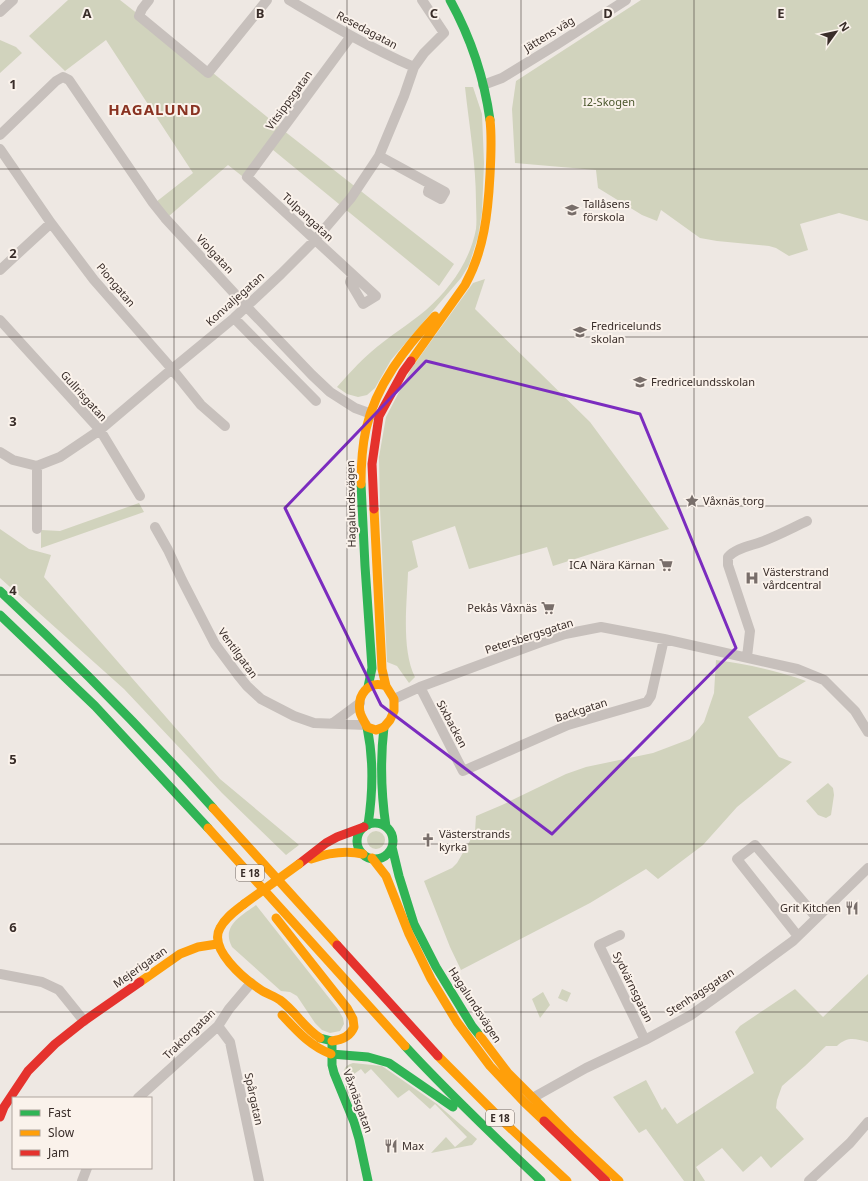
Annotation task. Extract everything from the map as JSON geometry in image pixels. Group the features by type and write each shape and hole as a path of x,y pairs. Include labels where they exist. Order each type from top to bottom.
{"main road":[{"name":"Hagalundsvägen","path":"386,686 382,669 372,464 375,415 382,389 394,365 426,326 444,306 451,302 465,284 473,269 479,252 488,211 491,160 490,122 483,84 473,48 459,15 450,0"},
{"name":"Hagalundsvägen","path":"368,687 372,668 360,479 365,432 375,415"},
{"name":"E 18","path":"0,591 107,694 190,781 435,1053 496,1114 567,1181"},
{"name":"E 18","path":"0,615 95,706 232,854 423,1066 541,1181"},
{"path":"363,854 360,850 358,840 359,835 366,826 371,807 373,765 371,742 367,726 360,713 360,703 363,693 368,687 378,683 386,686 394,699 394,711 390,720 384,727 376,730 367,726"},
{"path":"384,727 381,767 382,807 386,827"},
{"path":"232,854 269,908 347,1008 354,1024 353,1030 348,1036 340,1040 332,1041 320,1038 311,1031 279,999 266,993 251,983 226,960 217,944 218,931 225,918 244,904 306,860 318,848 337,837 378,823 386,827 393,836 392,847 386,855 377,859 350,851 328,853 306,860"},
{"name":"Hagalundsvägen","path":"392,847 399,876 414,924 425,947 472,1026 528,1100 606,1181"},
{"name":"Hagalundsvägen","path":"372,858 386,876 409,934 431,979 457,1022 490,1066 571,1136 619,1181"},
{"name":"Mejerigatan","path":"0,1117 4,1107 28,1071 55,1044 84,1021 180,954 217,944"},
{"path":"266,993 273,1005 313,1046 323,1052 331,1054 379,1059 389,1063 494,1136"},
{"name":"Våxnäsgatan","path":"332,1041 332,1065 336,1079 360,1139 368,1181"}],"street":[{"path":"0,12 12,0"},
{"path":"149,0 139,16 208,73 267,0"},
{"name":"Resedagatan","path":"289,0 351,36 414,67"},
{"name":"Konvaljegatan","path":"37,466 60,457 100,430 234,318 315,240 351,198 379,156 404,96 414,67 424,53 444,33 422,0"},
{"name":"Jättens väg","path":"483,84 502,78 626,0"},
{"name":"Vitsippsgatan","path":"247,177 351,36"},
{"name":"Violgatan","path":"0,135 56,81 63,77 69,80 157,208 246,306 330,392 355,408 375,415"},
{"name":"Piongatan","path":"0,149 94,280 201,404 226,426"},
{"path":"379,156 430,184"},
{"name":"Tulpangatan","path":"247,177 353,275"},
{"path":"0,270 52,223"},
{"path":"234,318 316,401"},
{"name":"Gullrisgatan","path":"0,320 100,430 140,496"},
{"path":"0,452 13,460 37,466 37,529"},
{"path":"747,657 750,631 728,565 728,557 734,551 766,540 806,521"},
{"name":"Ventilgatan","path":"155,527 215,644 247,686 261,699 301,719 314,723 367,726"},
{"name":"Petersbergsgatan","path":"394,699 420,687 541,642 565,634 601,627 664,639 797,669 824,680 855,711 868,732"},
{"name":"Backgatan","path":"463,771 568,725 647,702 651,696 664,639"},
{"name":"Sixbacken","path":"420,687 463,771"},
{"path":"332,723 360,703"},
{"path":"797,935 737,859 755,845 816,917"},
{"name":"Stenhagsgatan","path":"528,1100 586,1068 645,1040 691,1015 793,941 797,935 868,868"},
{"name":"Sydvärnsgatan","path":"620,935 599,945 645,1040"},
{"path":"0,974 42,982 59,990 84,1021"},
{"name":"Traktorgatan","path":"139,1097 218,1026 229,1009 251,983"},
{"name":"Spårgatan","path":"218,1026 230,1042 259,1181"},
{"path":"809,1181 850,1143 868,1122"},
{"path":"82,1181 87,1169"}],"highlighted area":[{"path":"426,361 640,414 736,648 552,834 381,705 285,508"}],"green space":[{"path":"68,0 120,0 454,264 439,286 267,145 242,176 228,165 169,216 156,202 193,173 106,40 65,71 29,36"},
{"name":"I2-Skogen","path":"641,0 868,0 868,221 839,213 800,224 808,250 789,256 776,248 769,246 700,238 661,210 657,221 642,215 598,188 596,170 515,163 512,109 516,81"},
{"path":"0,40 16,47 22,53 0,73"},
{"path":"465,87 473,87 482,114 484,163 482,212 478,237 469,265 461,278 391,360 375,388 367,395 358,397 347,394 337,387 371,352 435,302 458,274 469,252 476,229 476,187"},
{"path":"485,279 475,309 590,422 669,529 553,566 547,547 469,569 455,526 412,541 418,567 408,572 406,640 411,666 415,677 409,683 397,666 387,662 379,457 386,417 411,369 473,283"},
{"path":"139,503 144,512 41,548 41,530 60,531"},
{"path":"0,529 29,549 51,555 44,577 220,779 299,845 286,855 222,793 124,689 0,578"},
{"path":"716,660 762,668 806,681 748,717 779,757 792,762 737,807 703,845 658,879 646,869 590,903 461,970 450,947 424,881 452,868 457,863 475,832 476,816 566,774 586,767 653,753 690,739 704,722 714,693"},
{"path":"828,783 833,788 834,795 831,815 826,818 818,815 806,801"},
{"path":"376,831 380,832 384,836 384,844 380,848 376,849 372,848 368,844 367,840 368,836 372,832"},
{"path":"256,905 337,1008 343,1018 344,1024 340,1031 330,1033 322,1030 315,1023 297,996 290,992 281,991 232,947 229,940 231,927 234,922"},
{"path":"868,974 868,1042 852,1039 837,1046 826,1046 782,1086 776,1108 804,1139 771,1168 761,1156 743,1172 722,1148 696,1167 705,1181 684,1181 646,1129 639,1133 613,1097 646,1080 662,1110 665,1107 677,1124 754,1073 735,1032 740,1026 795,989 823,1017"},
{"path":"562,989 571,993 567,1002 558,998"},
{"path":"543,992 550,1005 540,1018 532,999"},
{"path":"353,1063 382,1066 437,1104 477,1139 472,1145 431,1153 446,1137 455,1147 467,1137 435,1104 430,1109 409,1090 398,1098 371,1069 365,1074 361,1069 354,1074 351,1088 358,1110 363,1108 365,1109 357,1114 344,1078 345,1068"}],"traffic: fast":[{"path":"450,0 458,14 476,58 490,120"},
{"path":"361,484 372,668 368,687"},
{"path":"0,591 109,697 213,808"},
{"path":"0,615 95,706 208,828"},
{"path":"367,727 372,764 371,800 368,825"},
{"path":"384,727 382,777 386,827"},
{"path":"375,823 388,828 393,841 388,854 375,859 362,854 357,841 362,828 375,823"},
{"path":"392,847 399,876 414,924 436,967 472,1026 480,1036"},
{"path":"320,1038 332,1041 332,1065 334,1073 354,1122 368,1181"},
{"path":"405,1046 455,1098 541,1181"},
{"path":"331,1054 368,1057 389,1063 453,1107"}],"traffic: slow":[{"path":"411,361 465,285 477,259 484,232 488,203 491,154 490,120"},
{"path":"361,484 362,456 366,429 377,397 384,382 403,354 435,316"},
{"path":"374,509 382,669 386,686 394,699 394,711 390,720 384,727 376,730 367,727 360,712 360,700 362,695 365,690 374,685 386,686"},
{"path":"213,808 337,945"},
{"path":"208,828 405,1046"},
{"path":"311,859 337,853 350,852 363,854"},
{"path":"372,858 386,876 409,934 431,979 457,1022 490,1066 544,1121"},
{"path":"244,904 299,864"},
{"path":"244,904 227,918 220,928 218,936 219,945 223,954 237,971 246,979 261,990 280,1000 314,1034 320,1038"},
{"path":"276,918 347,1008 353,1019 354,1027 348,1036 332,1041"},
{"path":"140,982 180,954 198,947 217,944"},
{"path":"282,1015 310,1042 323,1051 331,1054"},
{"path":"480,1036 508,1073 571,1136 619,1181"},
{"path":"438,1056 507,1125 567,1181"}],"traffic: jam":[{"path":"374,509 372,464 379,416 403,372 411,361"},
{"path":"299,864 326,843 337,837 364,827"},
{"path":"337,945 438,1056"},
{"path":"0,1117 4,1107 28,1071 55,1044 84,1021 140,982"},
{"path":"544,1121 606,1181"}],"place":[{"name":"Tallåsens förskola","path":"572,210"},
{"name":"Fredricelunds skolan","path":"580,332"},
{"name":"Fredricelundsskolan","path":"640,382"},
{"name":"Våxnäs torg","path":"692,501"},
{"name":"ICA Nära Kärnan","path":"666,565"},
{"name":"Västerstrand vårdcentral","path":"752,578"},
{"name":"Pekås Våxnäs","path":"548,608"},
{"name":"Västerstrands kyrka","path":"428,840"},
{"name":"Grit Kitchen","path":"852,908"},
{"name":"Max","path":"391,1146"}],"district":[{"name":"HAGALUND","path":"155,110"}]}
